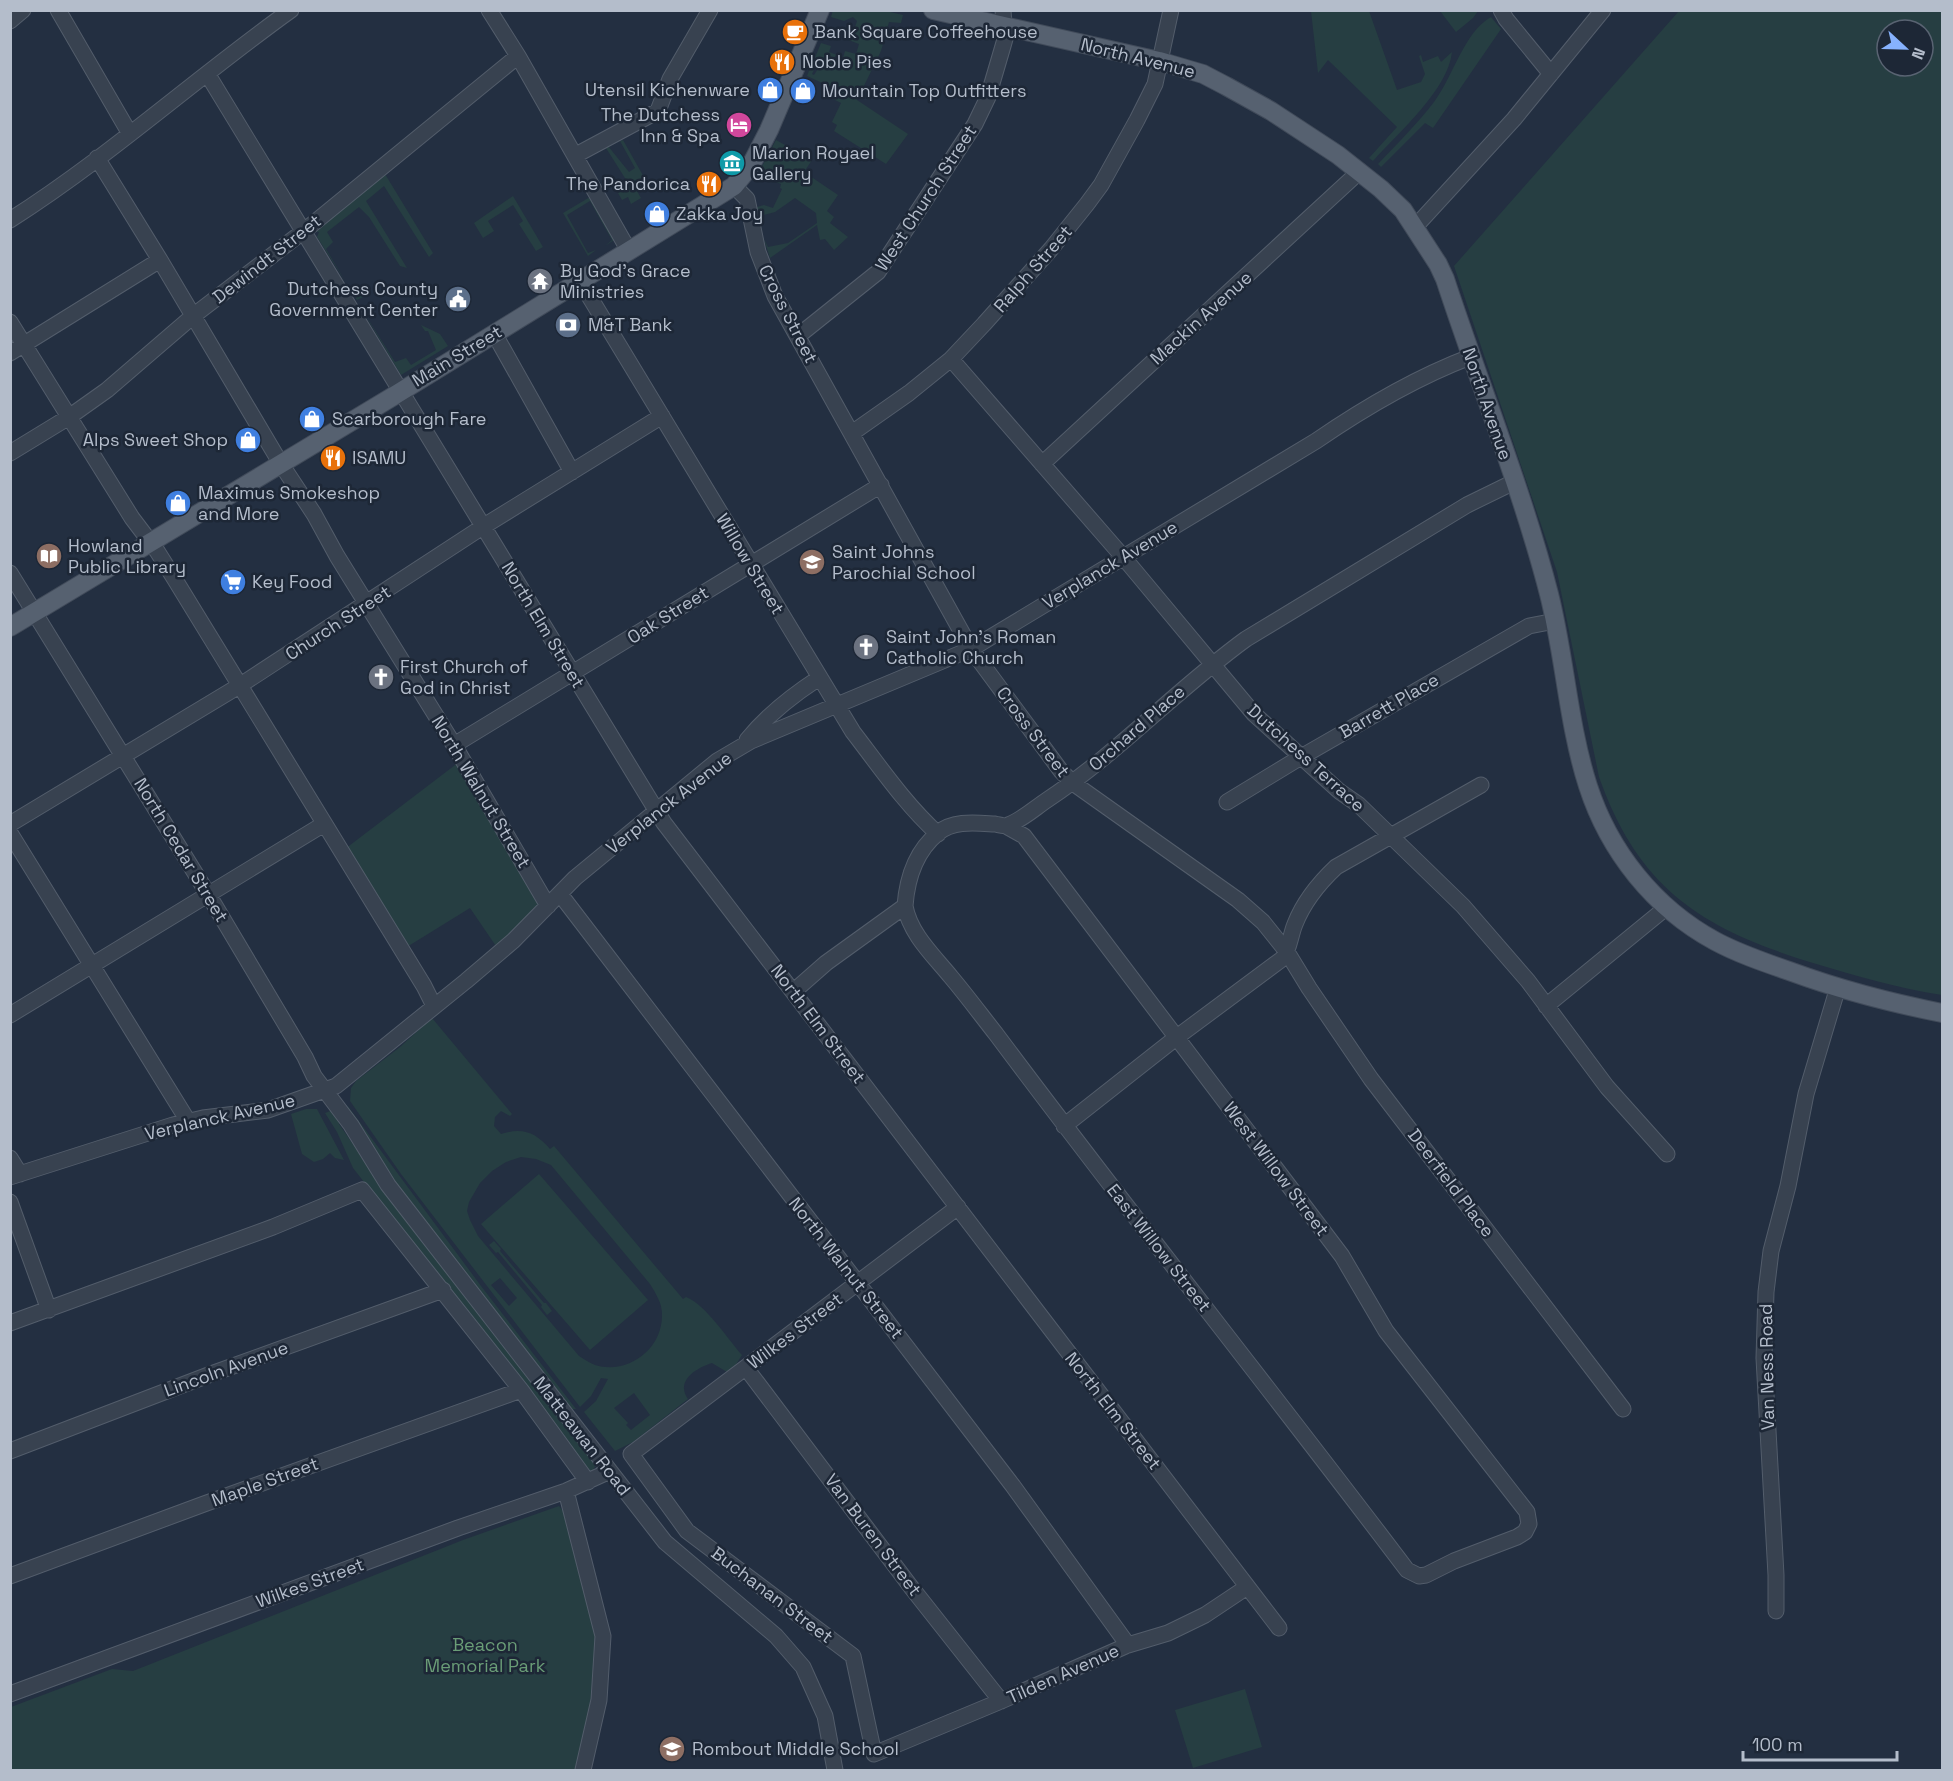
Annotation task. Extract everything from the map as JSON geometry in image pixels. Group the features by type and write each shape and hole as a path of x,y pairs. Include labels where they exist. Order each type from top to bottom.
{"main road":[{"name":"Main Street","path":"10,627 734,186 751,165 769,130 820,10"},
{"name":"North Avenue","path":"933,10 1004,19 1203,74 1271,111 1360,171 1403,210 1438,264 1445,279 1514,482 1539,560 1555,621 1584,772 1595,804 1622,857 1639,879 1667,907 1701,933 1728,948 1838,987 1942,1013"}],"street":[{"path":"10,21 23,10"},
{"path":"58,10 130,134"},
{"path":"10,220 97,159 291,10"},
{"path":"489,10 576,155 629,251"},
{"path":"576,155 658,111 670,79 710,10"},
{"name":"Ralph Street","path":"852,433 909,393 951,359 1051,249 1101,185 1155,84 1171,10"},
{"path":"1501,10 1506,20 1551,74"},
{"path":"1415,227 1483,154 1604,10"},
{"name":"West Church Street","path":"798,336 878,272 975,124 988,97 1005,39 1004,19"},
{"name":"Dewindt Street","path":"10,453 69,417 107,390 193,316 303,231 518,56"},
{"name":"North Elm Street","path":"208,75 656,811 1279,1628"},
{"name":"North Walnut Street","path":"97,159 454,745 548,906"},
{"name":"Mackin Avenue","path":"1042,464 1360,171"},
{"name":"Cross Street","path":"734,186 747,199 758,252 775,296 970,648 1072,783 1238,900 1263,922 1287,952"},
{"path":"10,353 160,260"},
{"name":"Willow Street","path":"580,281 853,732 897,790 938,834"},
{"path":"10,322 132,518 174,578 424,986 434,1006"},
{"path":"494,333 572,472"},
{"name":"Verplanck Avenue","path":"15,1175 188,1121 268,1110 336,1086 513,941 575,878 717,761 742,746 970,648 1124,558 1368,407 1436,370 1470,357"},
{"name":"Dutchess Terrace","path":"951,359 1124,558 1254,714 1359,805 1463,906 1546,1006 1607,1087 1667,1154"},
{"name":"Church Street","path":"10,824 239,686 368,604 484,526 662,416"},
{"name":"Orchard Place","path":"1006,826 1072,783 1212,663 1246,639 1467,505 1514,482"},
{"name":"Oak Street","path":"454,745 881,486"},
{"name":"North Cedar Street","path":"10,573 208,894 314,1076 326,1090"},
{"name":"Barrett Place","path":"1227,802 1529,626 1555,621"},
{"path":"742,746 753,732 794,694 819,678"},
{"path":"1064,1126 1280,960 1287,952 1301,908 1317,885 1336,867 1481,785"},
{"path":"793,992 826,963 905,906 906,888 912,870 922,851 938,834 949,826 965,823 1006,826"},
{"path":"10,1015 324,824"},
{"name":"West Willow Street","path":"1006,826 1024,836 1177,1037 1342,1256 1386,1331 1527,1512 1529,1524 1525,1532 1517,1537 1426,1575"},
{"path":"10,834 188,1121"},
{"name":"North Walnut Street","path":"560,894 1013,1486 1128,1645"},
{"name":"East Willow Street","path":"905,906 907,918 917,935 974,1004 1064,1126 1288,1413 1407,1570 1419,1576 1426,1575"},
{"path":"1546,1006 1667,907"},
{"name":"Deerfield Place","path":"1287,952 1371,1079 1623,1409"},
{"name":"Van Ness Road","path":"1776,1611 1764,1358 1766,1292 1771,1251 1788,1186 1806,1094 1838,987"},
{"name":"Matteawan Road","path":"326,1090 351,1125 388,1185 665,1542 776,1636 803,1667 825,1716 835,1770"},
{"path":"10,1158 15,1175"},
{"path":"10,1323 273,1227 362,1191 521,1390 588,1482"},
{"path":"10,1202 50,1310"},
{"name":"Wilkes Street","path":"632,1454 958,1207"},
{"name":"Lincoln Avenue","path":"10,1450 443,1290"},
{"name":"Van Buren Street","path":"746,1368 911,1587 1001,1701"},
{"name":"Maple Street","path":"10,1576 204,1503 521,1390"},
{"name":"Buchanan Street","path":"632,1454 687,1531 853,1656 874,1754"},
{"name":"Wilkes Street","path":"10,1694 458,1528 566,1491 610,1471"},
{"path":"566,1491 603,1636 599,1700 583,1770"},
{"name":"Tilden Avenue","path":"874,1754 1128,1645 1168,1633 1206,1615 1247,1587"}],"green space":[{"path":"833,10 886,11 903,15 901,23 889,22 881,51 857,100 908,134 886,164 834,131 837,125 832,122 841,103 827,96 831,87 807,76 810,68 814,70 812,74 814,75 823,61 843,58 845,51 856,54 859,44 846,39 847,35 852,36 857,21 853,17 844,21 831,17"},
{"path":"1311,11 1369,11 1397,90 1421,82 1425,74 1419,56 1421,55 1423,62 1438,56 1441,62 1452,52 1448,66 1432,96 1373,161 1369,158 1397,127 1328,60 1318,73"},
{"path":"1440,11 1478,11 1456,32"},
{"path":"1679,11 1942,11 1942,995 1861,977 1774,950 1707,919 1680,900 1655,877 1634,849 1615,816 1599,777 1557,572 1454,266"},
{"path":"1491,17 1501,29 1433,128 1425,123 1381,167 1378,164 1414,126 1441,92 1473,33"},
{"path":"821,43 831,46 829,52 837,55 821,60 815,67 812,65"},
{"path":"623,140 645,179 634,186 641,198 631,204 628,197 622,200 618,193 630,186 606,148 608,146 629,172 635,168 620,141"},
{"path":"776,140 812,160 804,172 838,195 827,211 834,217 830,223 848,237 834,250 825,239 820,240 817,225 770,258 764,239 768,247 788,243 817,223 816,213 795,198 775,212 760,216 762,226 760,228 757,207 764,205 773,208 782,189 781,184 758,174"},
{"path":"385,174 433,253 429,257 384,186 366,201 407,268 400,266 369,217 359,207 327,232 333,242 326,249 347,284 317,237 319,232 316,232"},
{"path":"513,196 543,247 536,251 519,224 523,221 513,205 488,221 494,231 483,238 474,223"},
{"path":"590,197 614,240 605,246 612,240 590,201 567,215 588,253 596,250 588,256 563,213"},
{"path":"362,291 364,293 363,297 357,300 354,296"},
{"path":"361,308 395,362 406,358 411,365 436,350 428,331 425,331 421,325 440,334 448,346 401,375"},
{"path":"463,759 548,906 500,952 470,908 402,950 341,852"},
{"path":"432,1018 512,1114 510,1116 501,1111 495,1117 494,1126 501,1134 522,1131 534,1135 550,1149 554,1146 683,1299 686,1297 694,1301 716,1323 742,1355 735,1366 727,1372 712,1363 694,1372 684,1386 688,1399 633,1442 615,1451 584,1412 596,1401 608,1379 601,1378 591,1396 580,1407 401,1174 350,1101 351,1088 356,1081 400,1047","holes":["521,1157 536,1159 551,1165 650,1284 656,1295 662,1314 657,1338 650,1348 631,1362 607,1367 595,1365 579,1356 478,1236 467,1211 469,1202 480,1183 492,1171 506,1162","500,1278 517,1298 509,1306 491,1285","634,1393 650,1415 631,1430 626,1425 628,1423 614,1408"]},
{"path":"347,1105 481,1286 576,1409 570,1409 393,1182"},
{"path":"306,1109 317,1109 344,1160 335,1158 330,1153 314,1162 302,1154 291,1114"},
{"path":"333,1110 338,1117 339,1124 386,1192 596,1464 592,1473 353,1168 337,1132 325,1113"},
{"path":"539,1174 648,1300 590,1350 481,1224"},
{"path":"494,1241 552,1311 547,1315 542,1305 498,1252 496,1253 489,1245"},
{"name":"Beacon Memorial Park","path":"559,1506 563,1511 603,1636 583,1770 11,1770 11,1707 112,1669 133,1671 463,1540"},
{"path":"1245,1689 1262,1747 1193,1768 1175,1710"}],"place":[{"name":"Bank Square Coffeehouse","path":"795,32"},
{"name":"Noble Pies","path":"782,62"},
{"name":"Utensil Kichenware","path":"770,90"},
{"name":"Mountain Top Outfitters","path":"803,91"},
{"name":"The Dutchess Inn & Spa","path":"739,125"},
{"name":"Marion Royael Gallery","path":"732,163"},
{"name":"The Pandorica","path":"709,184"},
{"name":"Zakka Joy","path":"657,214"},
{"name":"By God's Grace Ministries","path":"540,281"},
{"name":"Dutchess County Government Center","path":"458,299"},
{"name":"M&T Bank","path":"568,325"},
{"name":"Scarborough Fare","path":"312,419"},
{"name":"Alps Sweet Shop","path":"248,440"},
{"name":"ISAMU","path":"333,458"},
{"name":"Maximus Smokeshop and More","path":"178,503"},
{"name":"Howland Public Library","path":"49,556"},
{"name":"Saint Johns Parochial School","path":"812,562"},
{"name":"Key Food","path":"233,582"},
{"name":"Saint John's Roman Catholic Church","path":"866,647"},
{"name":"First Church of God in Christ","path":"381,677"},
{"name":"Rombout Middle School","path":"672,1749"}]}
